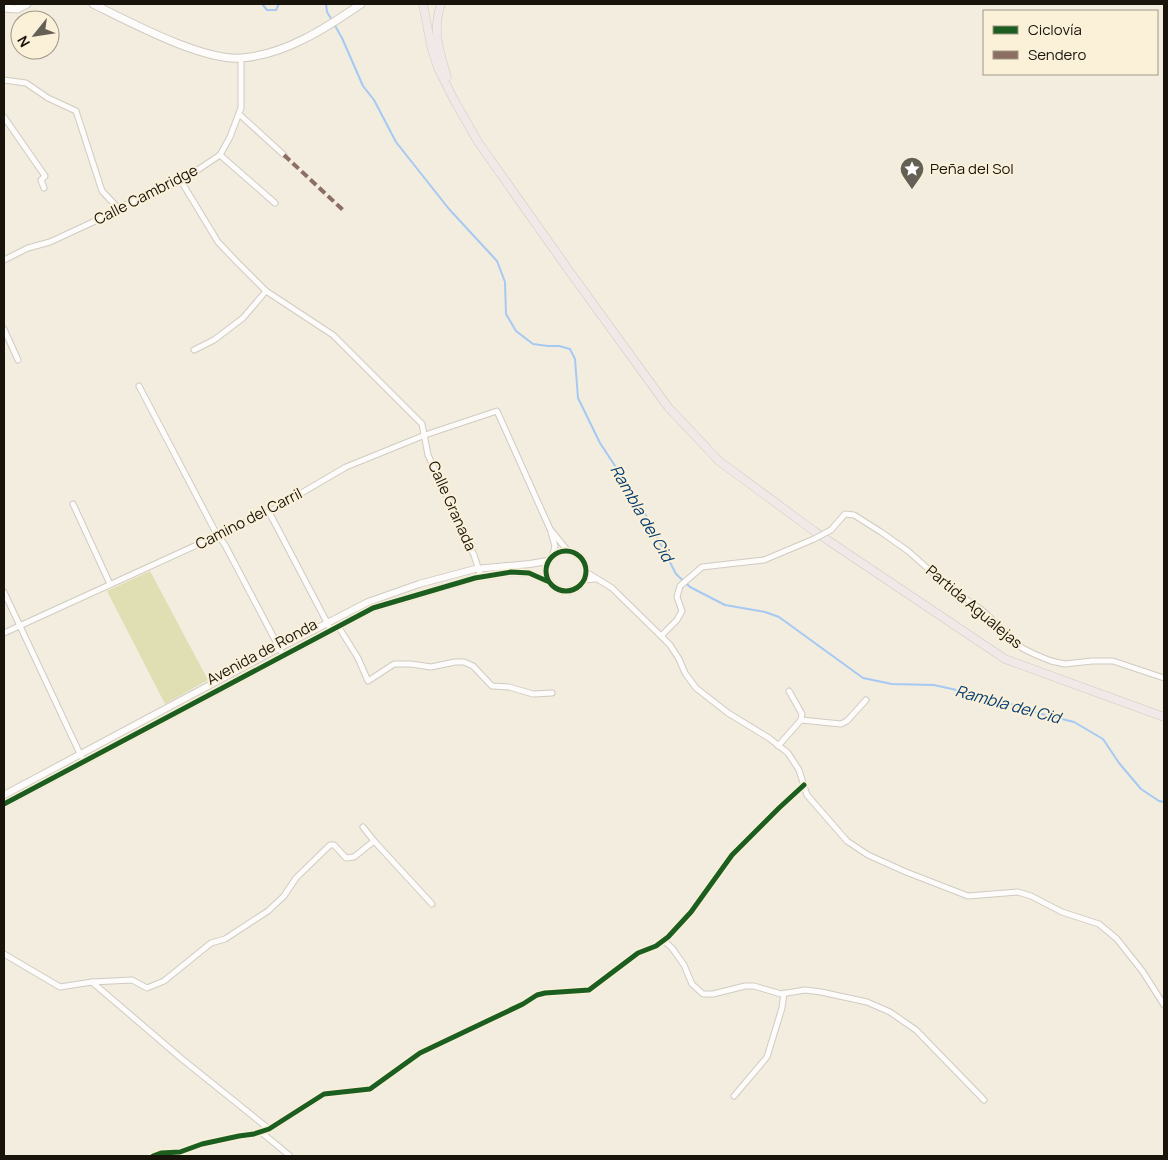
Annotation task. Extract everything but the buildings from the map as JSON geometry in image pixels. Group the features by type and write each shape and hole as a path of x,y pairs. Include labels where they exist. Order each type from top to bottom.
{"main road":[{"path":"4,8 17,9 27,4"},
{"path":"93,4 196,50 221,57 241,58 266,54 292,44 315,33 361,4"},
{"path":"423,4 431,46 438,68 478,142 668,406 720,461 814,531 1005,659 1164,717"},
{"path":"441,4 436,34 454,100"}],"street":[{"name":"Calle Cambridge","path":"4,260 28,248 50,242 106,216 118,208 181,181 220,155 240,114 242,101 241,58"},
{"path":"4,80 26,83 48,98 76,111 102,191 118,208"},
{"path":"240,114 284,155"},
{"path":"4,118 45,176 42,180 44,188"},
{"path":"220,155 276,203"},
{"path":"181,181 218,242 266,291 333,335 422,424 425,434"},
{"path":"194,350 214,340 243,318 266,291"},
{"path":"4,329 18,360"},
{"path":"139,386 283,655"},
{"name":"Camino del Carril","path":"4,633 269,512 346,467 425,434 497,411 550,529"},
{"name":"Calle Granada","path":"425,434 428,455 481,577"},
{"path":"73,504 110,584"},
{"path":"269,512 331,630"},
{"name":"Partida Agualejas","path":"661,636 674,624 682,611 677,596 680,586 702,567 764,560 831,530 845,514 854,515 908,551 952,590 982,610 1022,648 1041,658 1065,664 1114,661 1164,678"},
{"path":"550,529 567,550 579,555 586,566 584,580 578,587 570,591 561,591 547,581 545,571 547,561 553,554 555,546 550,529"},
{"path":"553,554 567,550"},
{"name":"Avenida de Ronda","path":"4,795 368,602 419,584 479,569 547,561"},
{"name":"Avenida de Ronda","path":"4,804 373,608 423,592 481,577 511,572 529,573 547,581"},
{"path":"586,572 612,588 670,645 685,673 696,688 728,713 769,738 788,754 799,770 807,795 848,842 868,855 968,896 1018,892 1031,896 1062,912 1099,924 1117,939 1143,972 1164,1005"},
{"path":"584,580 595,578"},
{"path":"4,592 84,761"},
{"path":"338,626 358,658 368,681 394,664 411,664 431,668 455,662 474,666 492,686 509,687 533,694 552,693"},
{"path":"778,746 801,720 802,714 789,691"},
{"path":"801,720 841,724 847,721 866,700"},
{"path":"153,1156 162,1153 180,1152 202,1144 269,1129 324,1094 370,1088 420,1053 523,1004 537,995 589,990 638,953 656,946 663,940 691,912 732,855 804,785"},
{"path":"363,827 432,904"},
{"path":"4,954 60,987 92,982 132,980 147,988 164,981 211,943 225,939 268,911 284,896 296,878 330,845 334,844 346,858 350,858 374,841"},
{"path":"663,940 672,948 684,965 692,984 703,994 713,994 745,986 754,986 780,994 806,990 867,1002 890,1012 916,1030 930,1043 948,1065 984,1100"},
{"path":"92,982 182,1059 269,1129"},
{"path":"734,1096 767,1057 782,1008 784,993"},
{"path":"261,1132 290,1156"}],"green space":[{"path":"150,571 208,680 165,704 107,591"}],"waterway":[{"name":"Rambla del Cid","path":"262,4 267,10 276,10 279,4"},
{"name":"Rambla del Cid","path":"326,4 327,12 332,20"},
{"name":"Rambla del Cid","path":"334,24 363,86 374,100 396,142 449,209 497,261 505,282 506,314 516,331 533,344 570,349 575,359 578,398 600,443 640,504 676,574 690,587 725,605 765,612 779,617 863,678 892,684 934,685 997,699 1030,711 1074,722 1103,739 1119,763 1141,789 1159,801 1164,802"}],"marked path":[{"path":"284,155 344,211"}],"cycle path":[{"path":"570,551 577,554 583,560 586,571 585,579 577,588 570,591 562,591 555,588 547,579 546,567 549,560 558,552 570,551"},
{"path":"4,804 373,608 475,578 511,572 529,573 547,581"},
{"path":"153,1156 161,1153 180,1152 202,1144 254,1134 269,1129 324,1094 370,1089 420,1053 523,1004 537,995 589,990 638,953 656,946 668,937 691,912 732,855 804,785"}],"place":[{"name":"Peña del Sol","path":"912,190"}]}
